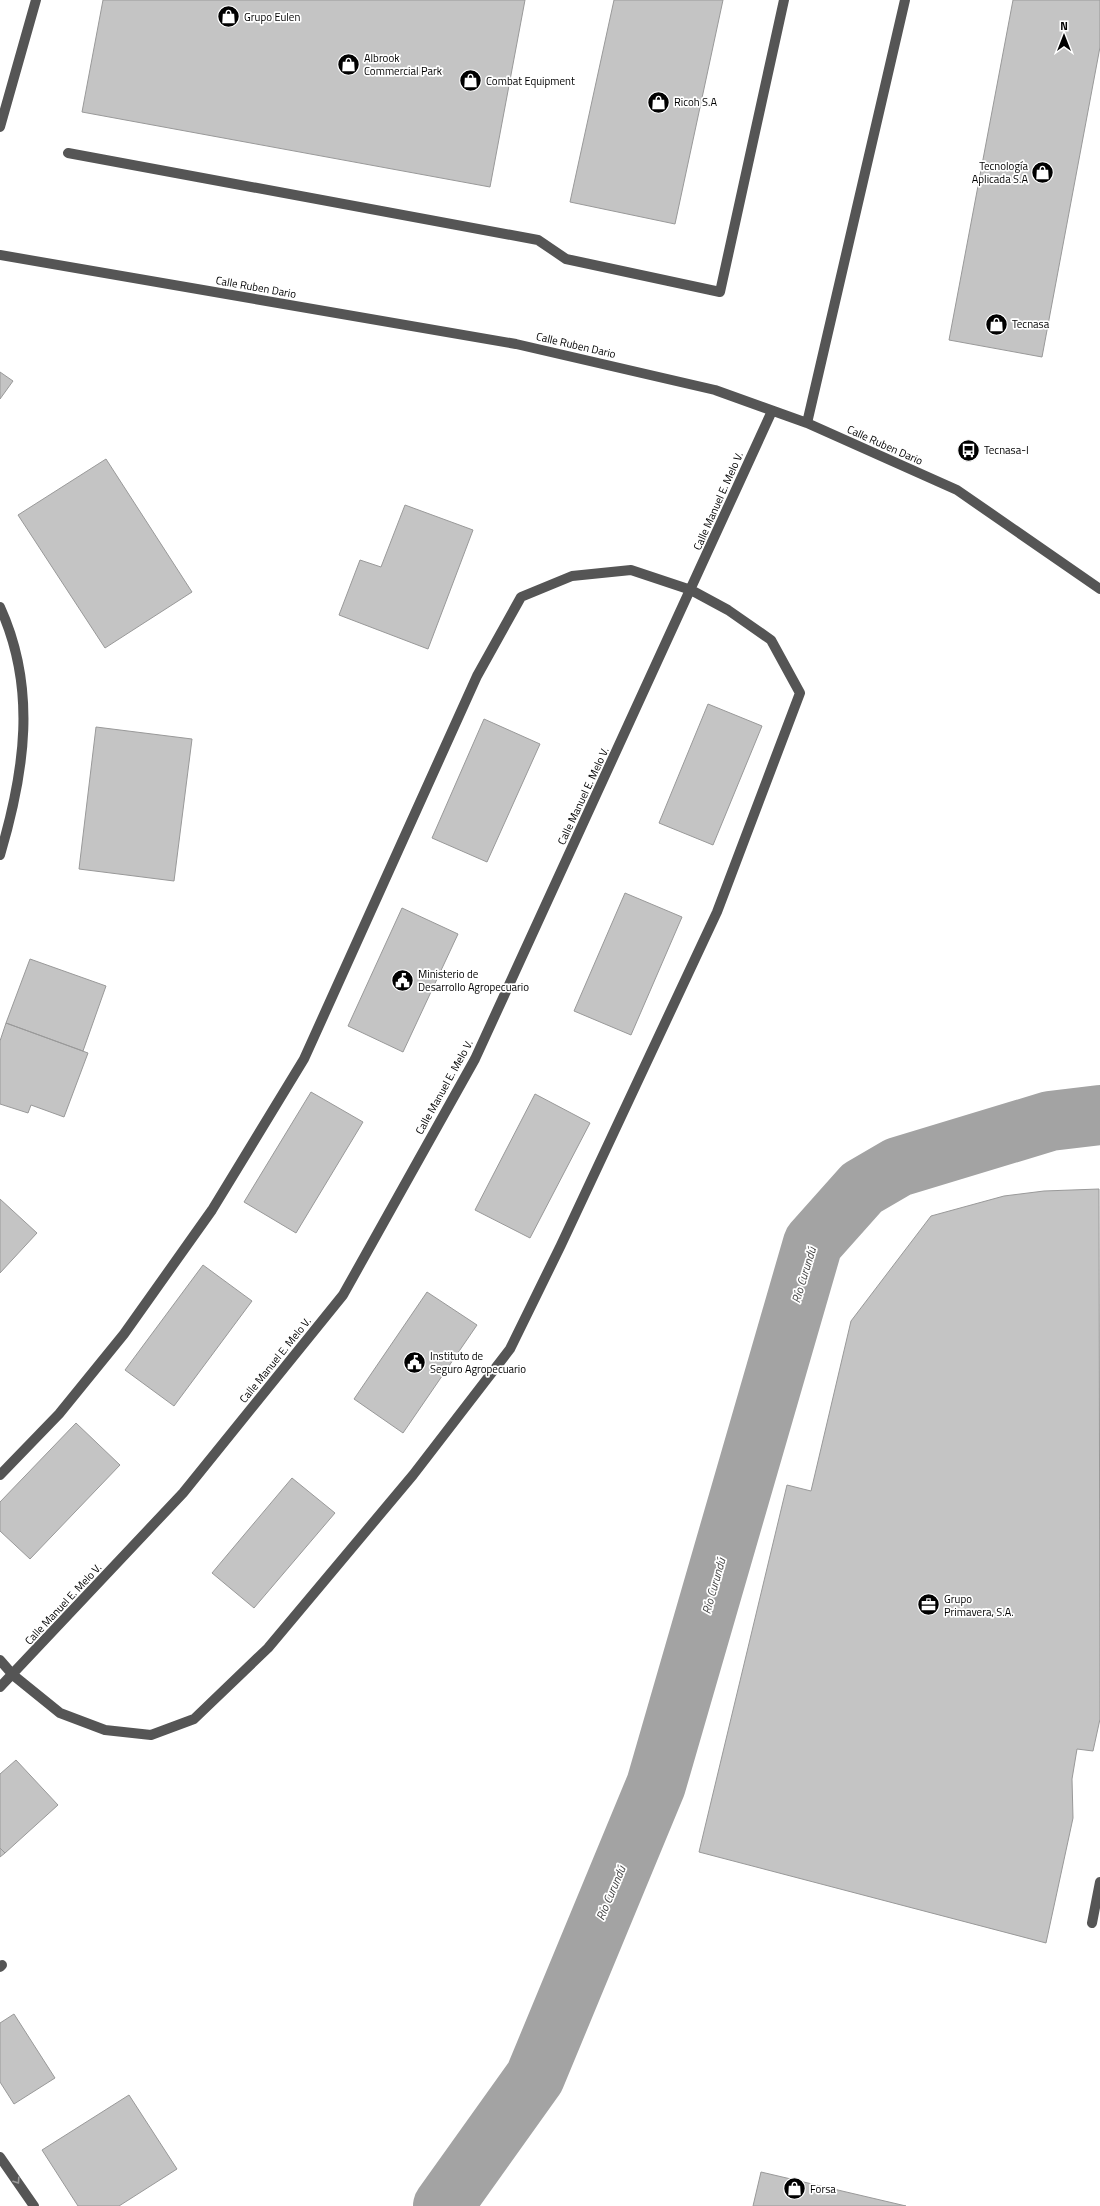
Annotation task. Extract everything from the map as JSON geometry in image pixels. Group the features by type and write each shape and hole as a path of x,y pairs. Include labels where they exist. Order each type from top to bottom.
{"street":[{"path":"0,127 36,0"},
{"path":"68,153 538,240 566,259 720,292 784,0"},
{"path":"807,423 904,0"},
{"name":"Calle Ruben Dario","path":"0,255 516,344 715,390 807,423 957,490 1100,589"},
{"name":"Calle Manuel E. Melo V.","path":"0,1687 13,1675 183,1493 343,1295 475,1059 772,411"},
{"path":"0,1476 59,1414 124,1334 212,1210 304,1059 477,676 521,597 572,576 631,570 691,590 728,610 771,640 800,693 717,912 561,1245 510,1349 413,1475 268,1648 194,1719 151,1735 105,1730 60,1713 13,1675 0,1660"},
{"path":"0,607 11,630 23,684 23,759 0,855"},
{"path":"1092,1923 1100,1882"},
{"path":"0,2157 34,2206"}],"building":[{"path":"103,0 525,0 490,187 82,112"},
{"path":"614,0 723,0 675,224 570,202"},
{"path":"1013,0 1100,0 1100,47 1042,357 949,340"},
{"path":"0,372 13,381 0,399"},
{"path":"106,459 192,592 105,648 18,515"},
{"path":"405,505 473,530 428,649 339,615 360,560 381,567"},
{"path":"708,704 762,726 713,845 659,823"},
{"path":"484,719 540,744 487,862 432,838"},
{"path":"96,727 192,739 174,881 79,869"},
{"path":"625,893 682,917 631,1035 574,1011"},
{"name":"Ministerio de Desarrollo Agropecuario","path":"402,908 458,934 403,1052 348,1026"},
{"path":"30,959 106,986 83,1051 6,1023"},
{"path":"6,1023 88,1053 64,1117 31,1105 28,1113 0,1104 0,1041"},
{"path":"311,1092 363,1122 296,1233 244,1202"},
{"path":"535,1094 590,1123 530,1238 475,1210"},
{"name":"Grupo Primavera, S.A.","path":"1099,1189 1100,1719 1093,1751 1077,1749 1072,1779 1073,1818 1046,1943 699,1852 787,1485 811,1491 851,1321 931,1216 1004,1196 1044,1191"},
{"path":"0,1199 37,1233 0,1273"},
{"path":"203,1265 252,1301 174,1406 125,1370"},
{"name":"Instituto de Seguro Agropecuario","path":"427,1292 477,1325 403,1433 354,1399"},
{"path":"76,1423 120,1465 30,1559 0,1531 0,1502"},
{"path":"292,1478 335,1513 254,1608 212,1573"},
{"path":"16,1760 58,1805 5,1853 0,1848 0,1774"},
{"path":"0,1848 5,1853 0,1857"},
{"path":"14,2014 55,2078 14,2104 0,2082 0,2023"},
{"path":"129,2095 177,2169 119,2206 78,2206 42,2150"},
{"name":"Forsa","path":"761,2172 906,2206 753,2206"}],"waterway":[{"name":"Río Curundú","path":"443,2206 535,2077 656,1785 813,1243 862,1188 898,1167 1050,1121 1100,1115"}],"place":[{"name":"Grupo Eulen","path":"229,17"},
{"name":"Albrook Commercial Park","path":"348,64"},
{"name":"Combat Equipment","path":"470,81"},
{"name":"Ricoh S.A","path":"658,102"},
{"name":"Tecnología Aplicada S.A","path":"1043,172"},
{"name":"Tecnasa","path":"997,324"},
{"name":"Tecnasa-I","path":"968,450"},
{"name":"Ministerio de Desarrollo Agropecuario","path":"403,980"},
{"name":"Instituto de Seguro Agropecuario","path":"415,1362"},
{"name":"Grupo Primavera, S.A.","path":"929,1605"},
{"name":"Forsa","path":"795,2189"}]}
